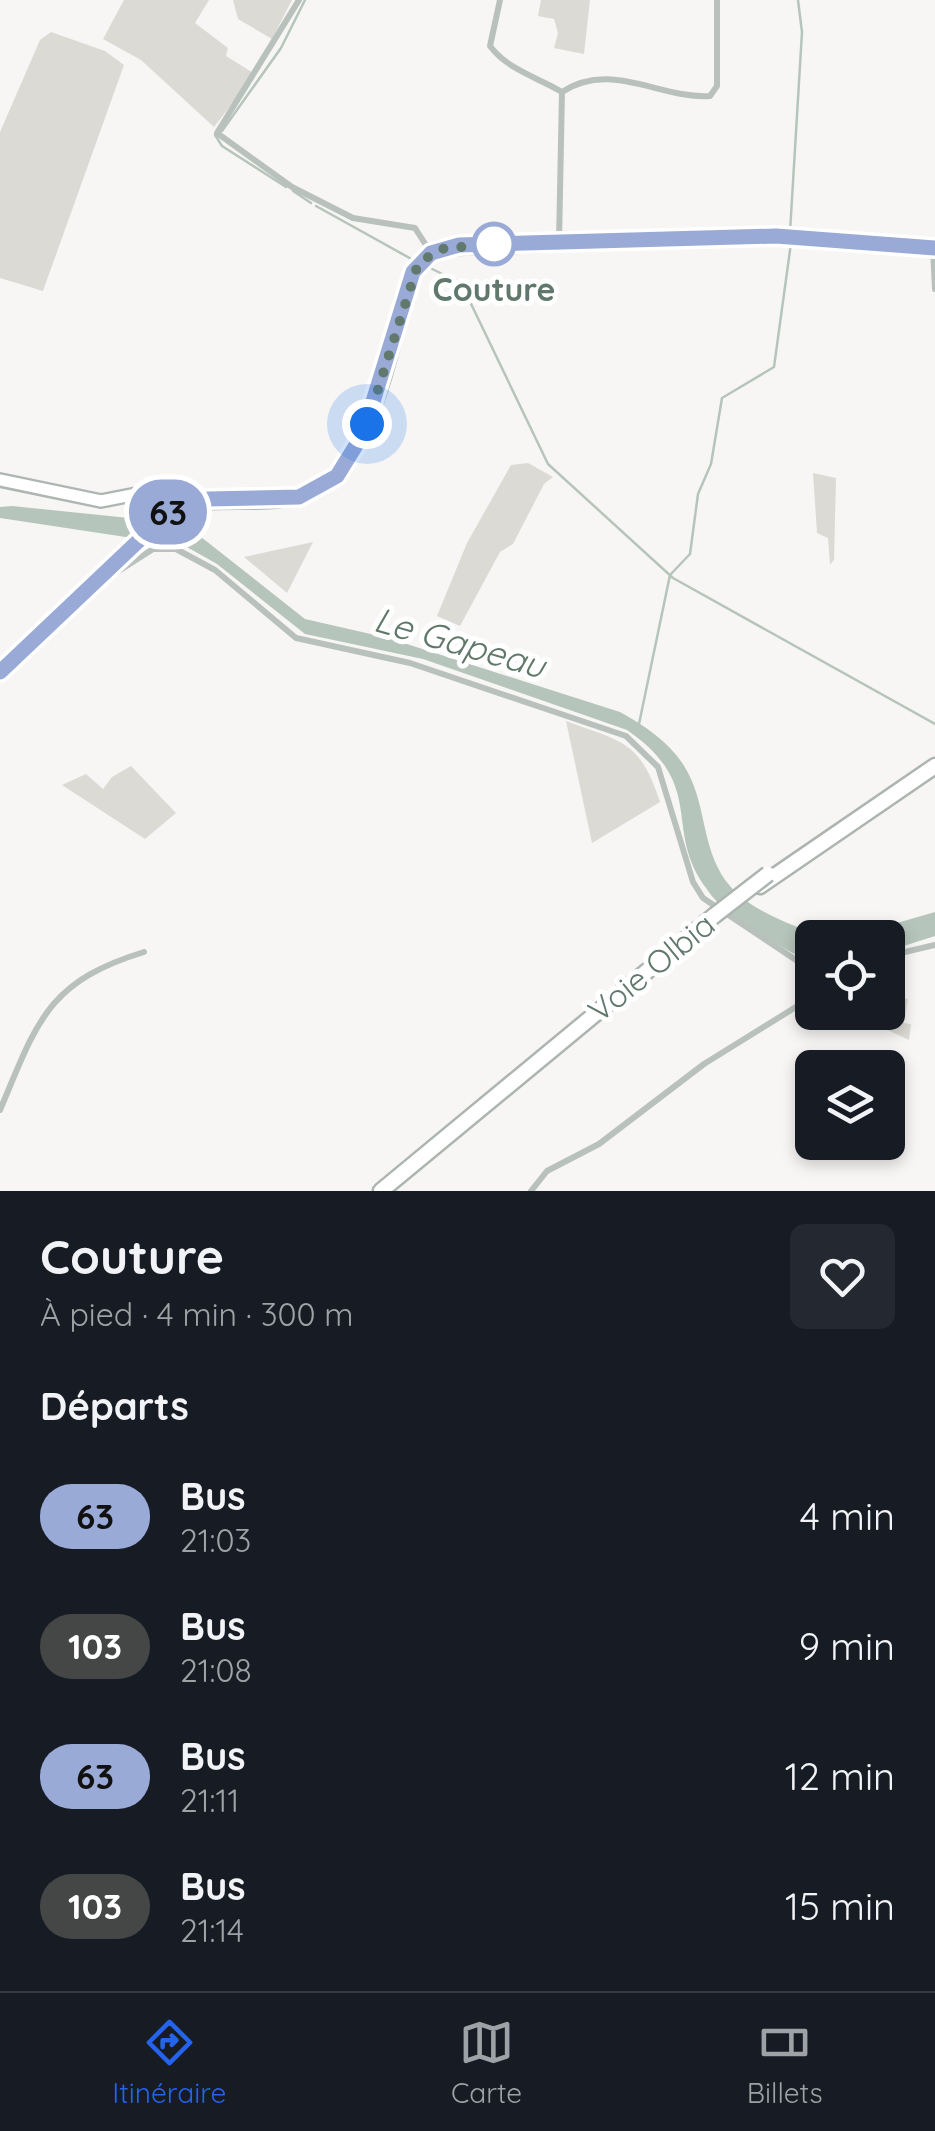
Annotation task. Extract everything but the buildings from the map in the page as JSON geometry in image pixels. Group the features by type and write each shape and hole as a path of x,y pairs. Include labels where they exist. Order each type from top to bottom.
{"highway":[{"name":"Voie Olbia","path":"385,1191 716,917 935,763"}],"main road":[{"path":"0,480 101,502 152,492 173,499 291,498 337,476 363,434 413,272 431,253 459,245 798,236 934,248"},
{"path":"83,499 146,487 173,499"},
{"path":"134,495 152,502 155,518"},
{"path":"39,635 173,499"},
{"path":"0,672 129,544"}],"street":[{"path":"299,0 217,133 292,187 353,218 415,228 431,253"},
{"path":"500,0 490,46 503,64 534,75 562,92"},
{"path":"562,92 582,79 608,79 710,96 717,86 717,0"},
{"path":"558,242 562,92"},
{"path":"934,248 935,289"},
{"path":"107,569 121,572 162,547 176,549 216,570 296,638 410,663 626,736 658,767 693,882 702,898 795,958"},
{"path":"905,952 935,945"},
{"path":"0,1110 47,1009 66,990 106,963 144,952"},
{"path":"530,1191 548,1171 599,1144 742,1037 795,1007"}],"shaded area":[{"path":"124,0 209,0 195,23 228,48 226,56 255,74 214,127 141,60 103,39"},
{"path":"233,0 292,0 272,39 238,19"},
{"path":"541,0 590,0 584,54 554,48 558,33 554,19 538,16"},
{"path":"51,32 105,51 124,65 43,291 0,278 0,132 40,40"},
{"path":"528,463 553,477 544,484 513,544 500,552 460,626 437,616 467,543 511,465"},
{"path":"813,473 836,478 834,560 830,565 828,538 817,533"},
{"path":"0,507 139,519 196,533 305,619 388,638 620,712 662,740 678,757 691,779 721,874 739,895 795,926 795,954 744,923 711,895 693,866 676,789 667,770 652,750 627,730 423,659 305,634 217,564 185,546 0,518"},
{"path":"313,542 287,593 244,557"},
{"path":"566,721 626,746 645,766 660,802 592,843"},
{"path":"131,766 176,813 145,839 62,785 86,774 103,789 112,777"},
{"path":"935,912 935,936 905,946 905,921"},
{"path":"905,1023 911,1024 909,1040 888,1030 905,1030"}],"waterway":[{"path":"222,131 281,48 305,0"},
{"path":"790,232 802,32 798,0"},
{"path":"215,135 222,146 286,187"},
{"path":"293,191 311,203"},
{"path":"316,206 415,261"},
{"path":"639,724 670,575 690,554 698,494 711,464 722,398 774,367 791,243"},
{"path":"426,266 461,283 548,464 673,578 935,724"}],"bus line":[{"name":"63","path":"0,672 170,511 208,499 299,497 337,476 363,434 413,272 431,253 459,245 744,236 798,236 935,248"}],"place":[{"name":"Couture","path":"494,244"}],"route":[{"path":"367,424 418,264 440,249 494,244"}],"water label":[{"name":"Le Gapeau","path":"460,642"}]}
